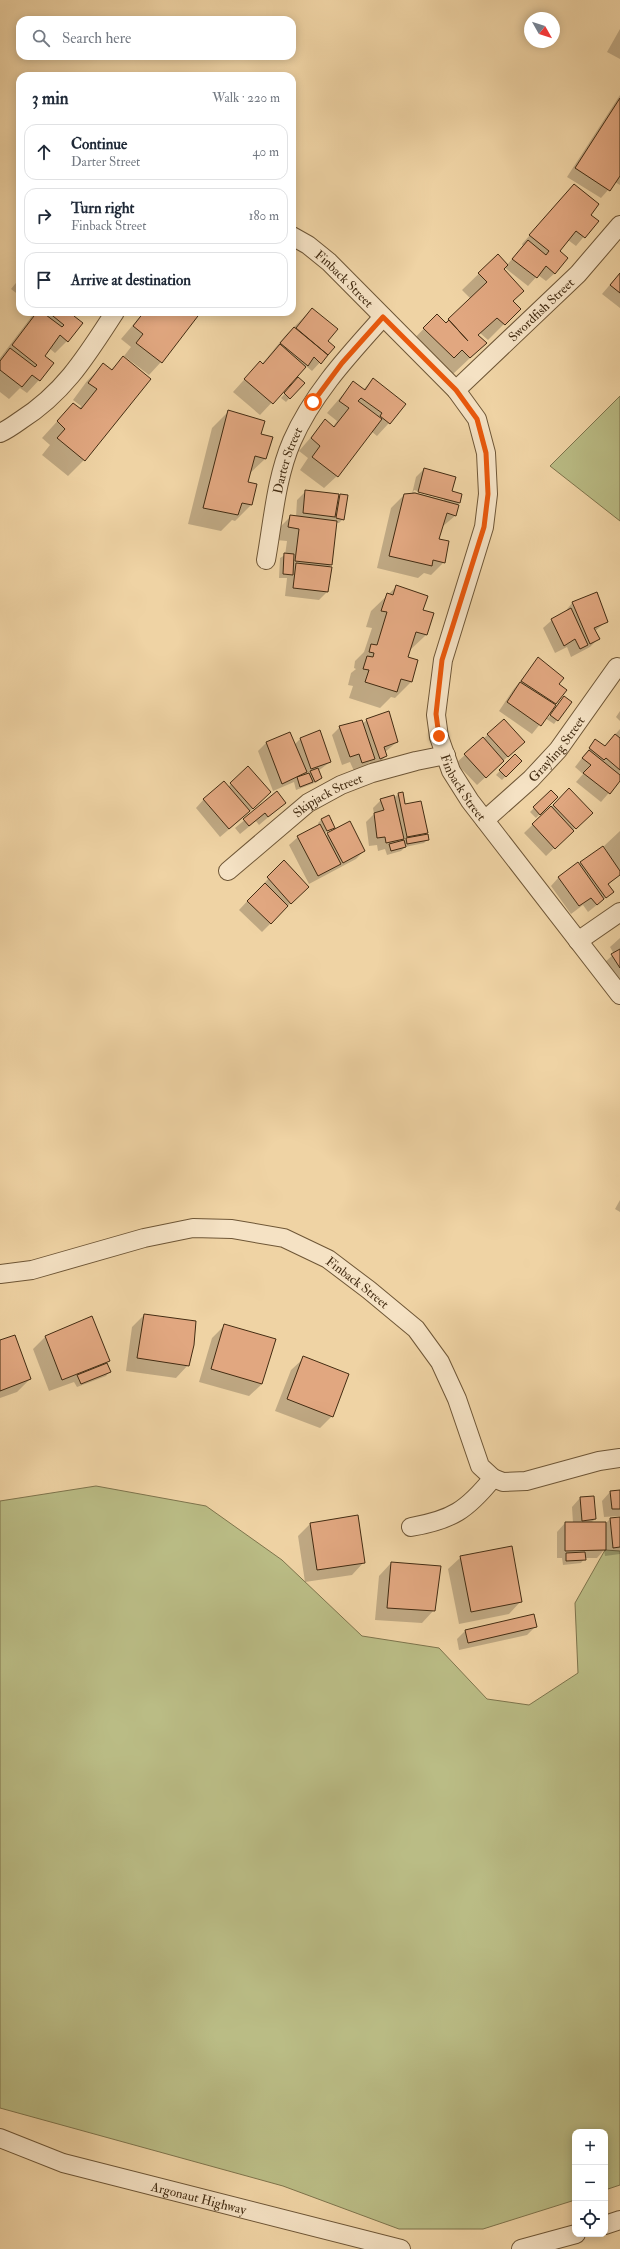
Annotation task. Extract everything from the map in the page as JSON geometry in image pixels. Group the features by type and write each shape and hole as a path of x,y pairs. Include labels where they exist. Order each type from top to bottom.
{"street":[{"name":"Swordfish Street","path":"456,390 578,274 620,225"},
{"name":"Finback Street","path":"296,238 308,244 329,262 456,390 477,419 486,453 488,494 484,527 442,660 438,684 436,714 439,736 451,771 485,820 620,995"},
{"path":"0,433 34,412 58,392 81,364 112,316"},
{"name":"Darter Street","path":"266,560 281,476 292,442 313,402 342,363 383,317"},
{"name":"Grayling Street","path":"485,820 531,779 558,750 616,667"},
{"name":"Skipjack Street","path":"228,871 308,803 341,784 416,760 446,755"},
{"path":"578,941 620,912"},
{"name":"Finback Street","path":"0,1274 32,1270 144,1238 193,1228 232,1229 284,1238 328,1259 416,1329 440,1362 457,1399 480,1466 493,1478"},
{"path":"411,1527 431,1524 460,1511 474,1501 493,1478 503,1482 526,1481 599,1461 620,1458"},
{"name":"Argonaut Highway","path":"0,2138 63,2163 401,2249"},
{"path":"608,2224 620,2220"},
{"path":"521,2249 572,2235"}],"green space":[{"path":"620,396 620,521 550,466"},
{"path":"96,1486 206,1506 282,1560 362,1636 439,1648 487,1699 529,1705 578,1673 575,1603 605,1550 620,1551 620,2185 608,2189 608,2129 572,2129 572,2201 483,2229 399,2229 283,2186 0,2108 0,1501"}],"building":[{"path":"620,98 620,176 610,191 575,168"},
{"path":"574,184 599,204 591,215 599,221 585,238 576,231 560,251 568,258 555,274 546,266 537,278 512,259 528,240 546,255 549,251 529,235"},
{"path":"498,254 508,265 504,269 524,291 513,301 521,309 505,325 497,318 478,335 487,343 470,358 462,350 454,358 423,328 437,314 446,323 449,320 448,319 487,282 478,273"},
{"path":"620,273 620,293 610,285"},
{"path":"312,308 338,329 328,341 335,347 328,355 296,328"},
{"path":"34,316 47,316 62,327 64,325 53,316 74,316 83,323 68,342 60,335 45,356 54,363 40,381 32,375 22,387 0,370 0,361 10,348 35,367 37,365 12,345"},
{"path":"141,316 198,316 162,363 136,343 143,334 133,326"},
{"path":"294,327 328,355 321,364 314,357 308,366 280,343"},
{"path":"280,344 306,367 273,404 244,379 260,361 263,364"},
{"path":"123,356 151,379 85,461 57,438 65,429 57,421 73,403 81,409 97,389 88,383 103,363 112,370"},
{"path":"298,377 305,383 290,399 284,393"},
{"path":"373,378 406,404 390,424 380,416 382,413 361,398 358,401 382,419 338,477 312,457 320,446 311,438 325,419 334,427 349,408 339,401 353,381 365,390"},
{"path":"228,410 265,421 261,434 273,437 266,459 255,456 248,482 257,484 252,505 242,503 238,515 203,508"},
{"path":"424,468 456,477 452,491 462,494 460,503 418,492"},
{"path":"305,490 339,494 335,517 303,513"},
{"path":"415,493 459,505 456,516 447,513 439,539 449,541 445,563 433,560 432,566 389,556 404,494"},
{"path":"340,494 348,495 344,520 336,518"},
{"path":"290,515 337,521 332,565 295,561 299,529 288,527"},
{"path":"284,553 294,554 293,575 283,574"},
{"path":"296,563 332,567 328,592 293,588"},
{"path":"396,585 428,596 423,610 434,613 427,635 416,632 408,657 418,660 412,682 401,679 397,692 365,682 369,670 363,669 367,656 373,657 374,653 369,652 371,644 377,645 387,612 381,611 387,593 393,595"},
{"path":"597,592 608,622 594,628 600,639 590,644 572,602"},
{"path":"571,608 588,645 580,649 575,639 564,646 551,619"},
{"path":"538,657 564,678 559,684 567,690 556,704 521,681"},
{"path":"520,682 556,705 541,726 507,702"},
{"path":"564,696 572,702 558,721 550,715"},
{"path":"389,711 398,742 384,747 387,756 380,759 366,719"},
{"path":"504,719 525,742 508,757 487,734"},
{"path":"362,720 375,759 362,763 359,754 350,757 339,726"},
{"path":"320,730 331,762 311,769 300,738"},
{"path":"290,732 307,772 282,784 266,742"},
{"path":"615,734 620,738 620,770 606,758 604,760 589,748 595,739 605,746"},
{"path":"483,737 504,761 486,778 464,754"},
{"path":"589,750 620,775 620,781 610,794 583,773 591,765 582,758"},
{"path":"515,754 522,761 506,777 499,770"},
{"path":"248,766 271,792 253,809 230,783"},
{"path":"318,768 322,778 315,782 310,771"},
{"path":"309,773 313,782 300,787 297,777"},
{"path":"224,781 250,811 229,829 203,799"},
{"path":"569,788 593,813 576,829 553,805"},
{"path":"551,790 558,797 540,815 533,807"},
{"path":"277,791 286,803 268,817 265,813 249,826 243,819"},
{"path":"403,792 405,804 421,801 428,833 407,837 398,793"},
{"path":"394,795 404,839 386,843 385,837 377,838 374,813 384,810 380,799"},
{"path":"551,806 574,831 555,849 532,824"},
{"path":"329,815 335,828 327,831 321,819"},
{"path":"350,821 365,851 343,863 327,833"},
{"path":"320,824 341,864 318,876 297,836"},
{"path":"428,834 429,840 407,844 406,838"},
{"path":"404,840 406,847 391,851 389,844"},
{"path":"603,846 620,871 620,875 608,884 614,892 606,898 580,862"},
{"path":"284,860 309,887 291,904 267,877"},
{"path":"578,862 604,899 597,905 591,898 579,906 558,877"},
{"path":"265,883 288,906 271,924 247,901"},
{"path":"620,949 620,968 611,954"},
{"path":"144,1314 196,1321 194,1345 189,1366 137,1358"},
{"path":"92,1316 110,1361 62,1380 45,1336"},
{"path":"224,1324 276,1339 262,1384 211,1369"},
{"path":"15,1335 31,1379 0,1391 0,1340"},
{"path":"303,1356 349,1374 333,1417 287,1399"},
{"path":"107,1363 111,1372 81,1384 77,1375"},
{"path":"620,1490 620,1509 612,1509 610,1491"},
{"path":"594,1496 596,1519 582,1521 580,1497"},
{"path":"358,1515 365,1563 317,1570 310,1523"},
{"path":"620,1517 620,1547 613,1548 610,1518"},
{"path":"565,1522 606,1522 606,1550 565,1551"},
{"path":"512,1546 522,1602 471,1612 460,1556"},
{"path":"585,1552 586,1560 566,1561 566,1553"},
{"path":"391,1562 441,1566 435,1611 387,1608"},
{"path":"534,1614 537,1627 468,1643 465,1630"}],"route":[{"path":"313,402 342,363 383,317 456,390 477,419 486,453 488,494 484,527 442,660 438,684 436,714 439,736"}]}
